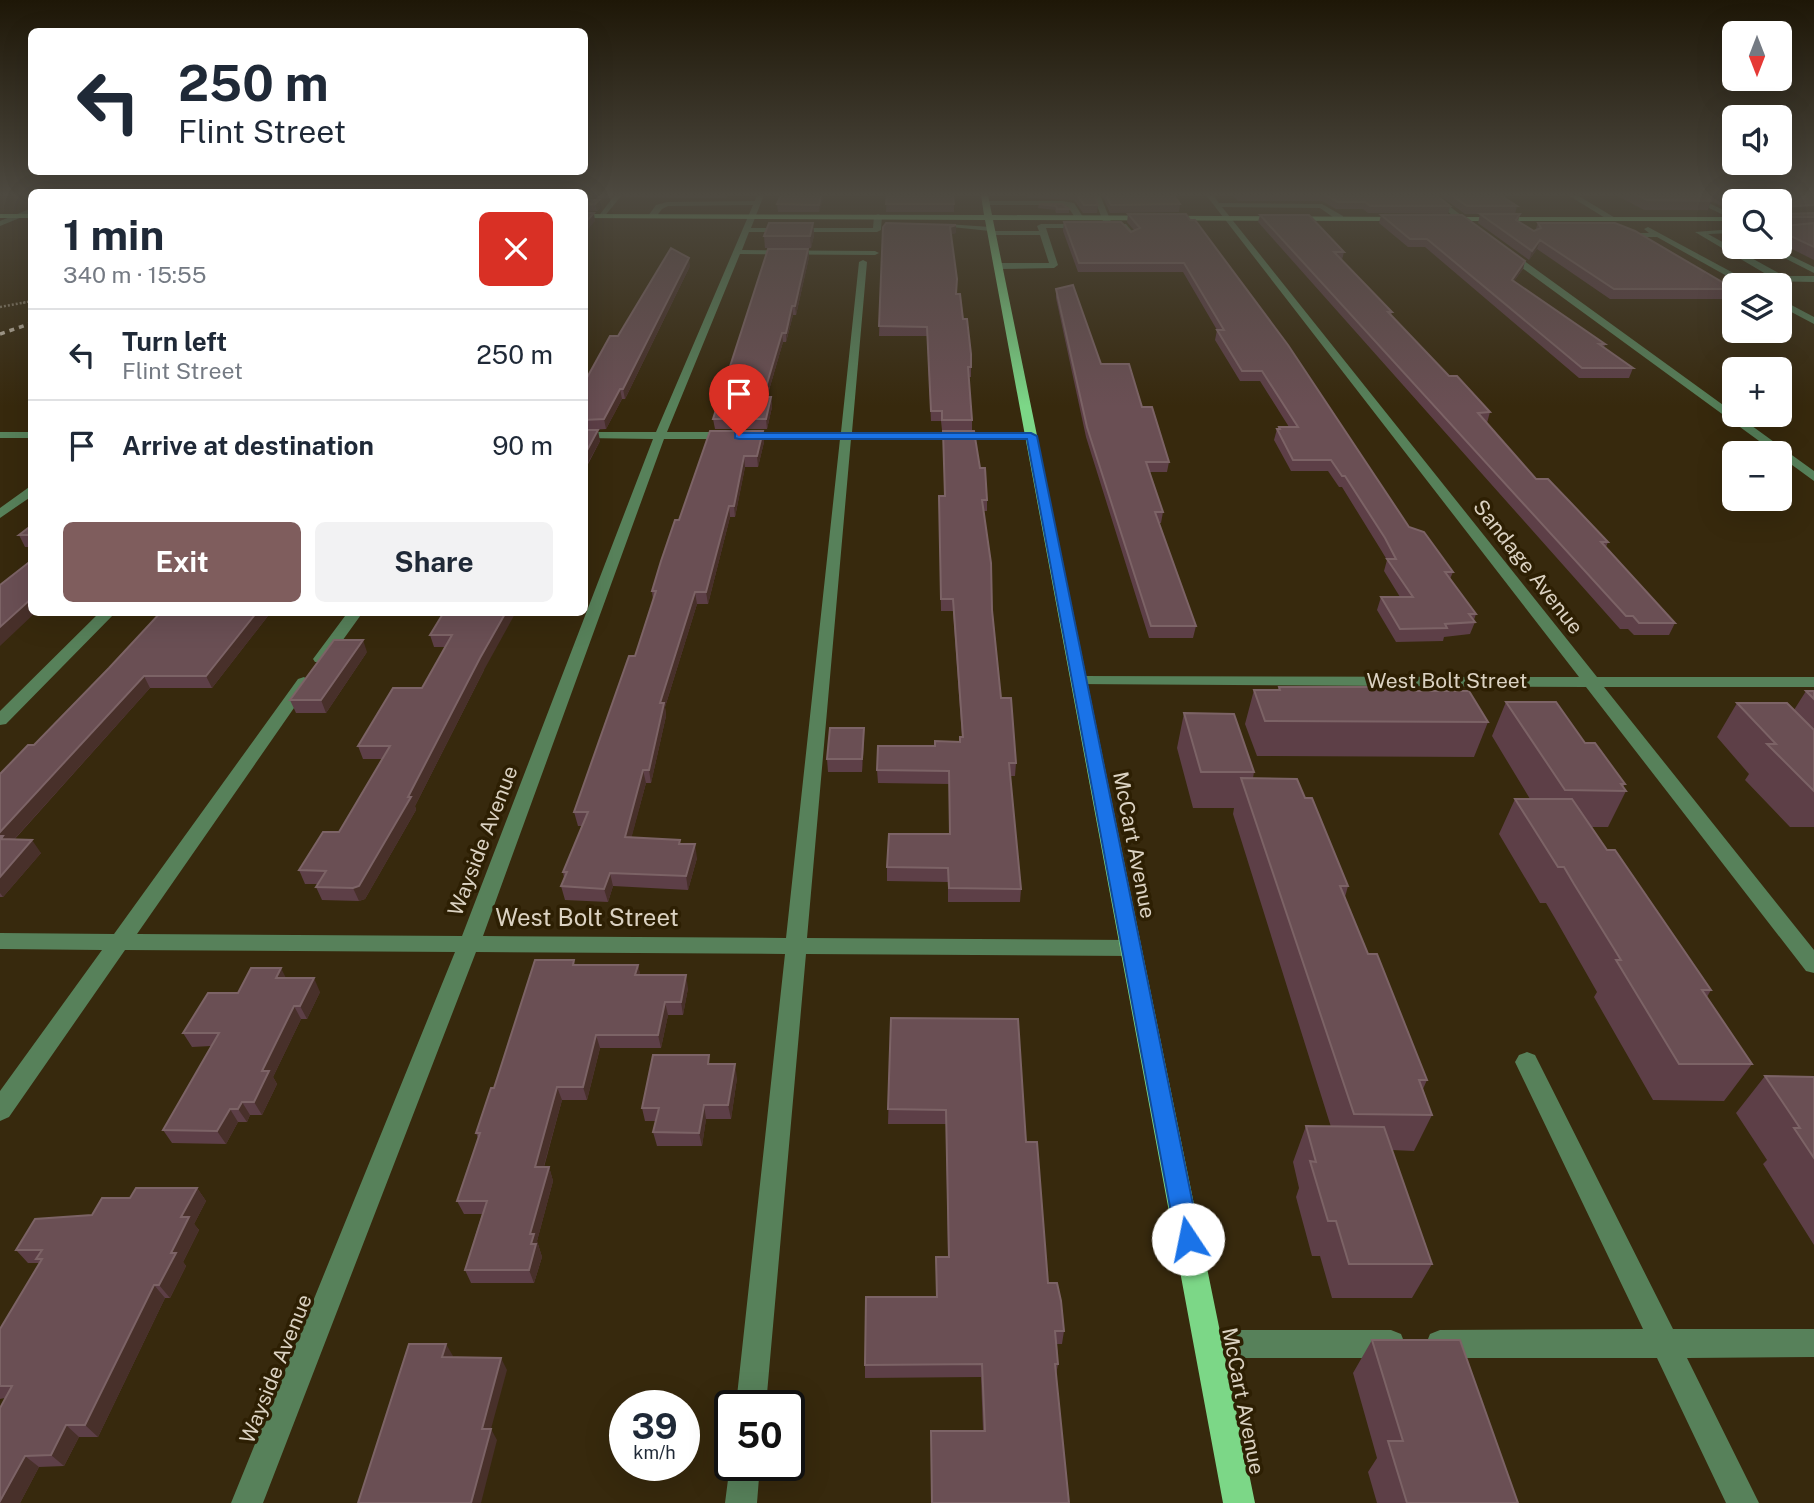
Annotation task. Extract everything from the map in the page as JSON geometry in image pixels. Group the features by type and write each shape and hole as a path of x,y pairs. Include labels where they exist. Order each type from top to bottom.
{"main road":[{"name":"McCart Avenue","path":"998,266 1239,1503"}],"street":[{"name":"Wayside Avenue","path":"247,1503 469,944 660,435 731,265"},
{"path":"752,1390 863,265"},
{"path":"998,266 1046,265"},
{"name":"Sandage Avenue","path":"1264,265 1814,965"},
{"path":"1524,265 1814,477"},
{"path":"1792,279 1814,279"},
{"path":"1792,309 1814,321"},
{"path":"0,435 28,435"},
{"path":"588,435 1031,436"},
{"path":"0,514 28,492"},
{"path":"0,720 105,616"},
{"path":"0,1110 353,616"},
{"name":"West Bolt Street","path":"1079,681 1814,682"},
{"name":"West Bolt Street","path":"0,941 1131,948"},
{"path":"1527,1062 1743,1503"},
{"path":"1208,1345 1814,1343"},
{"path":"741,1503 743,1481"}],"path":[{"path":"0,307 28,302"}],"building":[{"path":"661,265 685,265 623,389 620,389 604,419 588,420 588,376 610,336 618,336"},
{"path":"763,265 804,265 795,306 792,306 786,333 782,333 763,397 771,397 766,419 713,419"},
{"path":"881,265 955,265 956,294 960,294 963,319 967,319 971,354 971,367 968,367 972,420 942,420 942,411 931,411 927,327 879,326"},
{"path":"1185,265 1229,265 1288,345 1409,527 1424,532 1453,572 1445,572 1476,614 1469,614 1475,622 1445,624 1447,628 1400,629 1381,597 1413,597 1387,559 1396,559 1385,538 1345,476 1342,476 1331,460 1293,460 1277,429 1298,427 1262,371 1242,371 1217,330 1224,330"},
{"path":"1306,265 1347,265 1449,376 1457,376 1490,412 1478,413 1536,479 1548,479 1608,542 1601,542 1675,623 1639,623 1633,616 1626,616"},
{"path":"1458,265 1522,265 1512,280 1605,344 1599,344 1633,368 1582,368"},
{"path":"1578,265 1693,265 1722,282 1722,289 1614,289"},
{"path":"1073,285 1101,364 1129,364 1142,407 1152,407 1169,462 1146,462 1163,512 1155,512 1196,626 1151,626 1087,427 1056,289"},
{"path":"588,430 598,430 588,449"},
{"path":"710,431 763,431 757,456 744,456 734,506 729,506 706,592 695,592 660,703 664,703 649,770 643,770 625,837 680,840 679,844 695,844 686,876 610,873 604,889 561,886 567,872 563,872 588,812 574,812 629,656 635,656 656,591 652,591 661,561 675,520 679,520"},
{"path":"943,431 974,431 980,468 985,468 987,500 982,500 991,563 992,610 1001,698 1011,698 1016,763 1009,763 1021,889 949,888 948,868 887,867 889,834 950,834 949,771 877,770 878,746 935,746 935,741 960,742 960,737 963,737 953,599 941,599 939,496 945,496"},
{"path":"28,528 28,535 19,535"},
{"path":"28,563 28,602 0,627 0,585"},
{"path":"157,616 254,616 206,676 144,676 0,832 0,774 28,745 34,745"},
{"path":"442,616 504,616 408,797 411,797 359,886 316,887 326,871 299,870 323,832 339,832 390,746 358,746 393,688 422,688 452,635 430,635"},
{"path":"334,640 363,640 321,700 290,700"},
{"path":"1279,687 1413,687 1415,691 1469,691 1488,722 1265,721 1254,690 1280,690"},
{"path":"1806,691 1814,691 1814,699"},
{"path":"1506,702 1556,702 1585,743 1595,743 1625,784 1621,784 1626,791 1565,790"},
{"path":"1737,703 1787,703 1814,730 1814,791 1767,744 1776,744"},
{"path":"1184,713 1234,714 1254,772 1201,772"},
{"path":"830,728 864,728 862,759 827,759"},
{"path":"1241,778 1297,779 1305,798 1312,798 1348,886 1340,886 1368,954 1377,954 1427,1080 1419,1080 1432,1115 1354,1114"},
{"path":"1515,799 1572,799 1607,850 1615,850 1711,990 1702,990 1752,1064 1679,1064 1616,960 1621,960 1564,867 1558,867"},
{"path":"0,836 3,836 1,839 32,840 0,877"},
{"path":"535,960 574,960 573,965 638,965 635,975 686,975 681,1002 665,1002 658,1035 596,1035 583,1087 557,1087 535,1167 549,1167 530,1234 534,1234 531,1244 536,1244 529,1270 465,1270 487,1201 457,1201 480,1133 476,1133 491,1088 494,1088"},
{"path":"251,968 281,968 276,978 314,978 300,1006 294,1006 262,1071 269,1071 254,1102 242,1102 238,1109 230,1109 217,1131 163,1130 219,1033 183,1033 208,993 238,993"},
{"path":"891,1018 1018,1019 1026,1142 1037,1142 1048,1283 1057,1283 1061,1301 1064,1331 1055,1331 1058,1364 1055,1364 1069,1503 932,1503 931,1431 985,1431 982,1364 865,1365 866,1297 937,1297 936,1257 949,1257 946,1110 888,1109"},
{"path":"653,1055 709,1055 708,1064 735,1064 728,1105 704,1105 699,1133 653,1132 659,1108 642,1108"},
{"path":"1765,1076 1814,1077 1814,1158 1794,1128 1800,1128"},
{"path":"1306,1126 1384,1127 1432,1264 1349,1264 1336,1221 1328,1221 1310,1161 1316,1162"},
{"path":"136,1188 197,1188 181,1217 189,1217 171,1253 176,1253 159,1285 154,1285 85,1425 66,1425 51,1455 25,1456 0,1501 0,1408 12,1386 0,1386 0,1329 42,1259 36,1259 42,1250 16,1250 35,1219 92,1215 102,1198 130,1198"},
{"path":"1372,1340 1460,1340 1518,1503 1407,1503 1388,1441 1403,1441"},
{"path":"409,1344 446,1344 442,1357 501,1358 482,1429 491,1429 471,1503 358,1503"}],"railway":[{"path":"0,334 28,324"}],"route":[{"path":"739,436 1031,436 1188,1239"}]}
